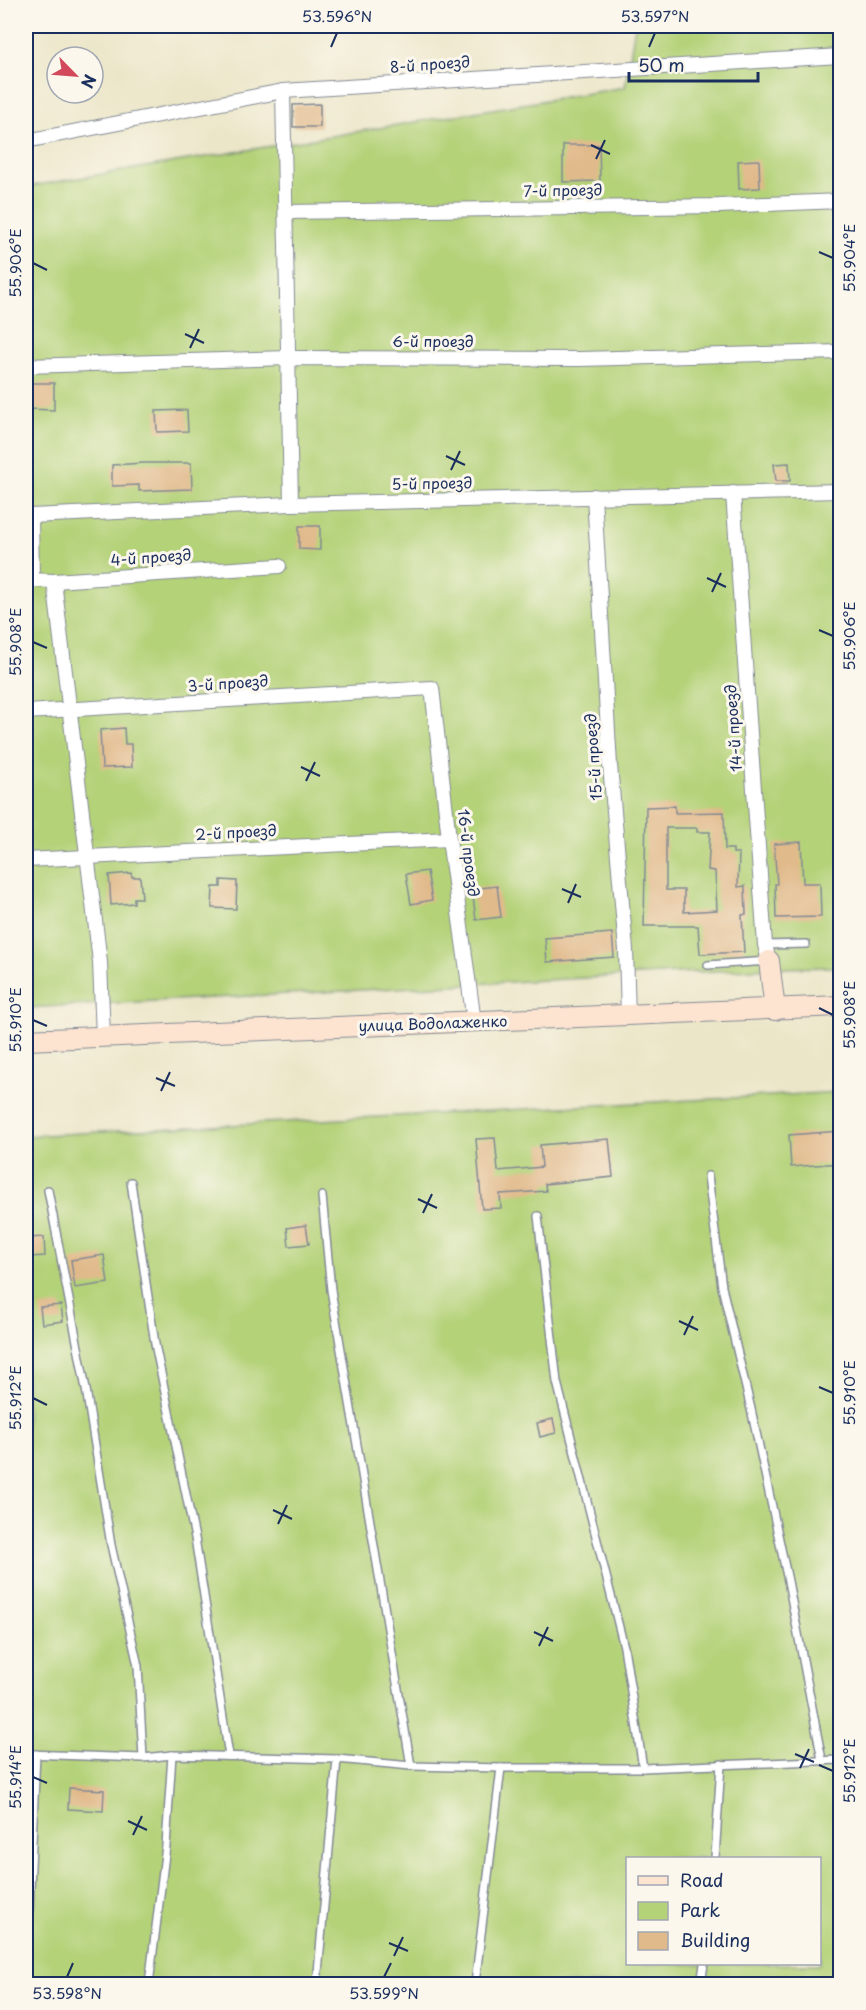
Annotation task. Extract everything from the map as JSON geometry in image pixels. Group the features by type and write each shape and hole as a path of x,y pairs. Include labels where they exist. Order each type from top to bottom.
{"main road":[{"path":"767,953 775,1010"},
{"name":"улица Водолаженко","path":"26,1040 840,1006"}],"street":[{"name":"8-й проезд","path":"26,141 283,91 840,56"},
{"path":"283,91 291,504"},
{"name":"7-й проезд","path":"286,212 719,206 840,201"},
{"name":"6-й проезд","path":"26,366 288,358 581,359 840,352"},
{"name":"5-й проезд","path":"28,515 291,504 840,491"},
{"name":"14-й проезд","path":"733,493 767,953"},
{"name":"15-й проезд","path":"594,496 610,765 626,950 628,1016"},
{"path":"28,515 29,580"},
{"name":"4-й проезд","path":"29,580 54,581 279,566"},
{"path":"54,581 100,962 103,1037"},
{"name":"3-й проезд","path":"26,712 432,688"},
{"name":"16-й проезд","path":"432,688 449,839 474,1022"},
{"name":"2-й проезд","path":"26,860 449,839"}],"lane":[{"path":"708,965 806,944"},
{"path":"708,1176 722,1287 788,1581 822,1760"},
{"path":"131,1182 155,1344 197,1549 229,1756"},
{"path":"48,1190 86,1389 111,1545 138,1666 143,1758"},
{"path":"322,1196 331,1290 411,1766"},
{"path":"538,1216 557,1382 624,1647 643,1768"},
{"path":"26,1754 143,1758 172,1755 337,1759 411,1766 501,1768 643,1768 840,1760"},
{"path":"26,1943 36,1754"},
{"path":"149,1984 166,1846 172,1755"},
{"path":"317,1984 337,1759"},
{"path":"715,1857 721,1764"},
{"path":"475,1984 501,1768"},
{"path":"701,1984 704,1965"}],"green space":[{"path":"635,26 840,26 840,967 770,968 26,1008 26,187 625,87"},
{"path":"840,1092 840,1984 26,1984 26,1136"}],"building":[{"path":"320,104 320,127 293,127 293,105"},
{"path":"563,145 599,145 600,181 563,182"},
{"path":"759,160 760,188 739,189 738,161"},
{"path":"27,383 54,383 54,410 27,409"},
{"path":"187,410 188,431 157,432 156,411"},
{"path":"191,463 192,489 139,491 139,485 112,486 112,465"},
{"path":"789,463 790,481 776,481 774,464"},
{"path":"299,526 320,526 320,550 299,549"},
{"path":"124,728 125,744 131,744 132,767 102,768 100,730"},
{"path":"675,806 675,813 724,812 725,849 733,849 733,853 739,853 738,887 745,886 746,914 742,915 744,952 700,954 698,926 644,926 646,807","holes":["666,828 697,828 697,832 710,832 708,870 715,871 717,910 684,912 684,890 666,890"]},
{"path":"801,842 803,883 820,883 821,917 776,918 775,884 777,884 774,844"},
{"path":"427,871 432,900 411,904 406,874"},
{"path":"131,873 132,877 140,877 142,898 134,898 134,903 111,905 109,875"},
{"path":"221,880 237,881 236,909 212,908 213,887 221,887"},
{"path":"497,886 501,917 476,920 472,889"},
{"path":"612,933 614,957 547,962 545,938"},
{"path":"840,1131 840,1163 791,1167 789,1135"},
{"path":"495,1138 498,1171 542,1167 540,1145 609,1139 613,1177 545,1184 546,1191 500,1194 501,1208 482,1209 476,1139"},
{"path":"306,1225 309,1244 289,1246 287,1228"},
{"path":"44,1237 45,1256 30,1257 29,1238"},
{"path":"104,1255 108,1283 75,1288 71,1260"},
{"path":"61,1305 63,1321 42,1324 40,1307"},
{"path":"553,1419 556,1433 540,1437 537,1423"},
{"path":"69,1788 104,1790 103,1811 68,1809"}]}
